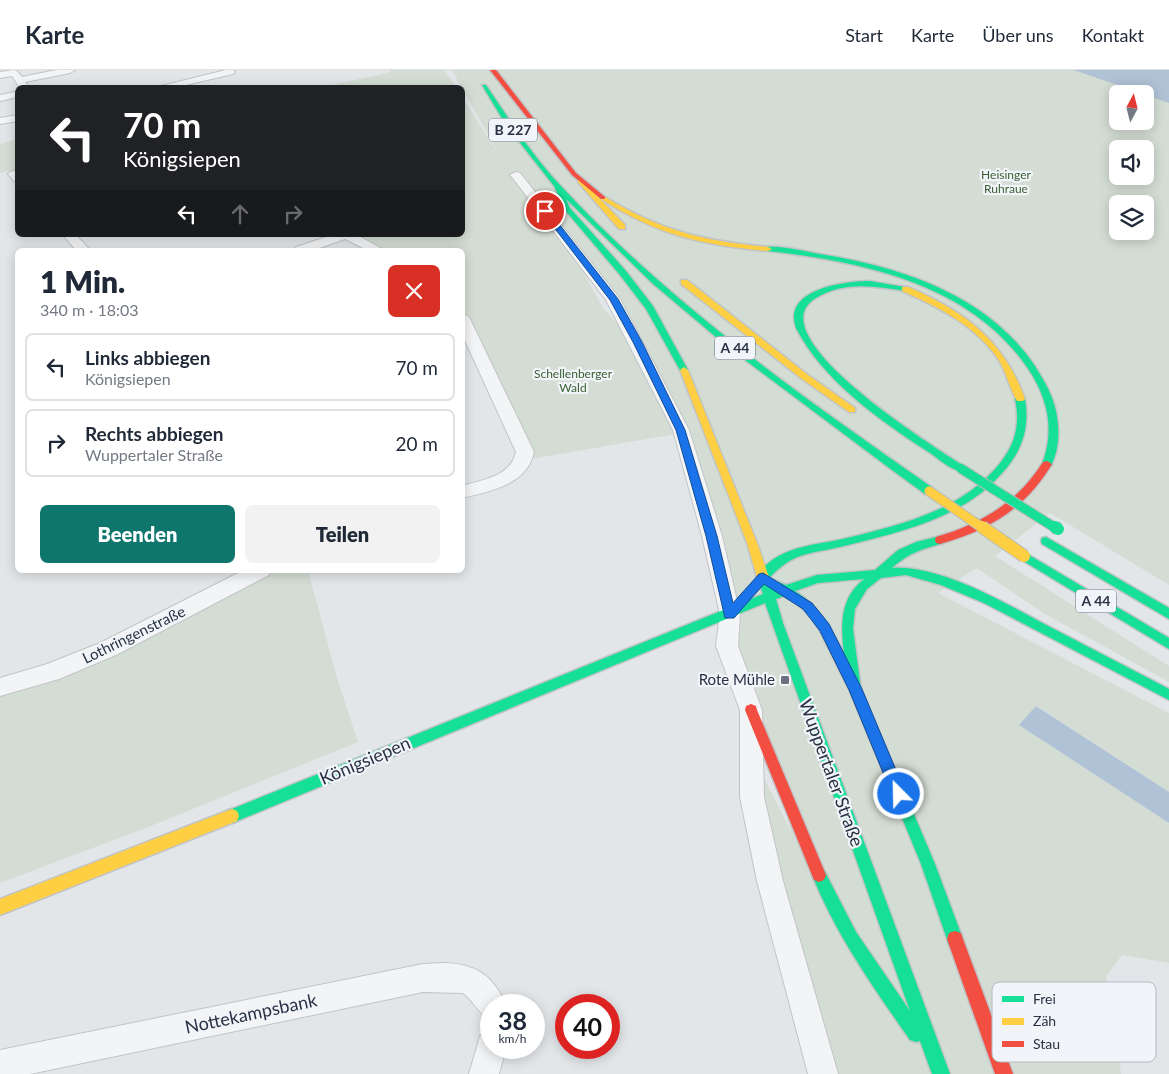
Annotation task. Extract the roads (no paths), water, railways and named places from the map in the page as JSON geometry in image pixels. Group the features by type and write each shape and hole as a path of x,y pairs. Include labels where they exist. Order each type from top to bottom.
{"main road":[{"name":"B 227","path":"492,70 531,122 580,181"},
{"name":"B 227","path":"479,78 508,124 557,186"},
{"path":"580,181 630,235"},
{"path":"580,181 631,216 666,232 685,238 733,247 797,252 857,262 919,282 984,316 1026,355 1042,381 1051,406 1055,438 1048,462 1038,480 1024,494 996,515 967,532 817,579"},
{"name":"A 44","path":"557,186 669,294 784,387 929,491 1024,556 1169,644"},
{"name":"Wuppertaler Straße","path":"557,186 567,208 623,273 650,308 686,374 752,544 776,623 939,1069"},
{"name":"A 44","path":"672,272 805,377 862,417"},
{"name":"Königsiepen","path":"730,614 783,558 907,526 941,513 981,489 1002,469 1016,448 1022,432 1021,408 1017,386 1009,368 986,338 955,313 918,294 899,288 875,284 845,284 828,288 813,295 804,304 798,318 802,332 837,377 895,426 960,468 1061,532"},
{"path":"960,484 1015,520"},
{"name":"A 44","path":"1042,538 1169,614"},
{"path":"1079,546 1143,599"},
{"path":"855,689 847,624 850,606 862,587 904,551"},
{"path":"817,579 906,571 956,585 1169,695"},
{"path":"763,577 802,601 816,615 855,689 928,864 992,1041"},
{"name":"Königsiepen","path":"0,907 164,844 584,671 730,614 784,590 817,579"},
{"path":"751,710 829,900 870,968 939,1069"},
{"path":"1000,1062 1004,1074"}],"street":[{"path":"7,85 22,83 70,70"},
{"path":"0,75 14,73 22,83"},
{"path":"174,85 231,74"},
{"path":"0,98 15,96"},
{"path":"0,122 15,119"},
{"path":"516,175 614,299 638,342 681,430 712,536 730,614 727,646 751,710 752,797 770,881 823,1074"},
{"path":"70,237 81,248"},
{"path":"307,248 340,237"},
{"path":"350,237 373,248"},
{"path":"465,323 524,447 525,457 520,466 506,476 465,491"},
{"name":"Lothringenstraße","path":"0,687 51,672 108,649 256,573"},
{"name":"Nottekampsbank","path":"0,1065 423,978 461,978 472,981 485,994"},
{"path":"484,1074 488,1059"}],"water":[{"path":"1074,70 1169,70 1169,103 1154,98 1154,85 1117,85"},
{"path":"1036,706 1169,792 1169,823 1019,725"}],"place":[{"name":"Rote Mühle","path":"785,680"}],"park label":[{"name":"Heisinger Ruhraue","path":"1006,182"},
{"name":"Schellenberger Wald","path":"573,381"}]}
